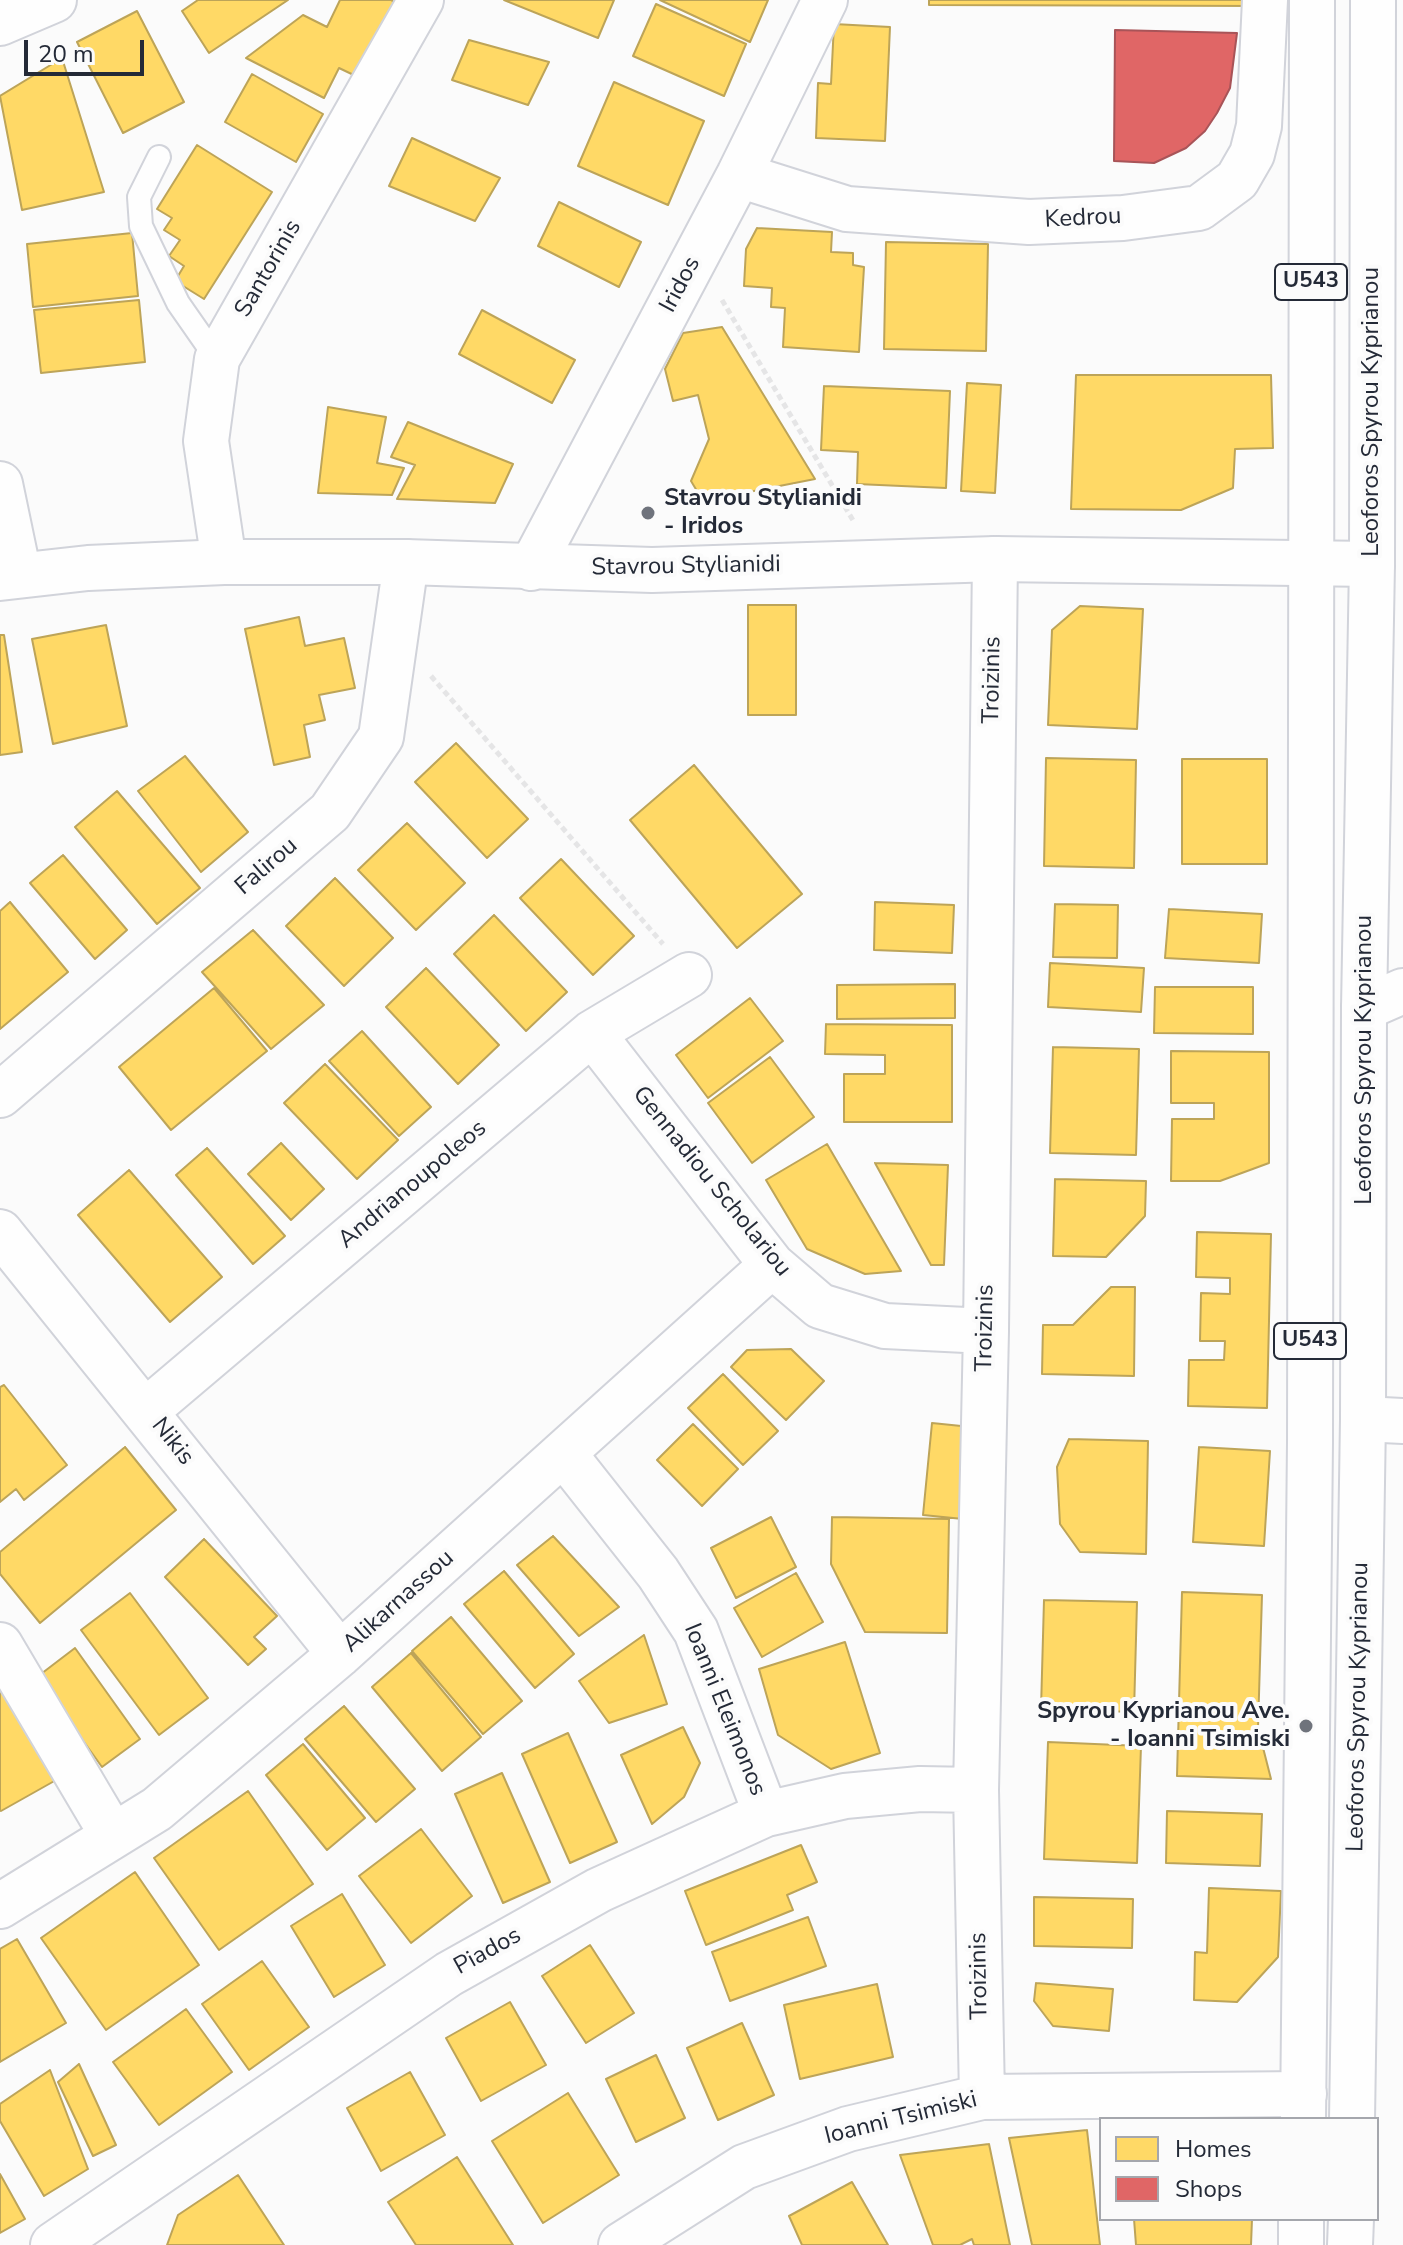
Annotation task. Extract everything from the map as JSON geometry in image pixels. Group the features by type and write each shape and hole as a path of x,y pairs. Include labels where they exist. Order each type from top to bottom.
{"street":[{"path":"0,23 54,0"},
{"name":"Santorinis","path":"224,562 206,441 217,359 421,0"},
{"name":"Iridos","path":"531,568 739,175 825,0"},
{"name":"Kedrou","path":"739,175 847,209 1029,222 1123,218 1199,208 1237,180 1252,154 1259,126 1265,0"},
{"name":"Leoforos Spyrou Kyprianou","path":"1304,2106 1310,1442 1312,0"},
{"name":"Leoforos Spyrou Kyprianou","path":"1352,2117 1383,1420 1364,1008 1372,564 1373,0"},
{"path":"0,484 9,577"},
{"name":"Stavrou Stylianidi","path":"9,577 88,568 224,562 406,562 652,570 995,559 1372,564"},
{"name":"Troizinis","path":"982,2097 976,1790 986,1331 995,559"},
{"name":"Falirou","path":"0,1095 330,812 381,737 406,562"},
{"name":"Andrianoupoleos","path":"147,1410 592,1033 689,975"},
{"path":"1364,1008 1403,991"},
{"name":"Gennadiou Scholariou","path":"592,1033 772,1265 820,1306 885,1326 986,1331"},
{"name":"Nikis","path":"0,1232 147,1410 340,1654"},
{"name":"Alikarnassou","path":"0,1906 157,1809 340,1654 772,1265"},
{"name":"Ioanni Eleimonos","path":"564,1454 658,1573 696,1631 766,1814"},
{"path":"0,1645 113,1836"},
{"name":"Piados","path":"53,2245 449,1974 599,1890 766,1814 845,1796 920,1789 976,1790"},
{"name":"Ioanni Tsimiski","path":"622,2245 744,2167 848,2129 982,2097 1304,2106"},
{"path":"1301,2221 1301,2245"},
{"path":"1350,2245 1351,2221"}],"lane":[{"path":"159,157 139,197 141,226 178,303 217,359"}],"path":[{"path":"696,257 880,563"},
{"path":"395,635 689,975"}],"building: Homes":[{"path":"198,0 288,0 209,53 182,11"},
{"path":"340,0 391,0 397,4 360,78 339,68 324,98 246,58 303,15 327,27"},
{"path":"504,0 614,0 598,38"},
{"path":"660,0 768,0 750,42"},
{"path":"929,0 1259,0 1259,6 929,5"},
{"path":"656,4 746,44 724,96 633,56"},
{"path":"137,11 184,102 123,133 77,42"},
{"path":"834,24 890,27 885,141 816,138 818,83 831,84"},
{"path":"469,40 549,62 528,105 452,80"},
{"path":"62,58 104,192 22,210 0,96"},
{"path":"252,74 323,114 296,162 225,122"},
{"path":"614,82 704,121 668,205 578,166"},
{"path":"412,138 500,178 475,221 389,186"},
{"path":"197,145 272,192 204,299 175,281 184,266 169,256 180,240 164,230 172,218 157,209"},
{"path":"559,202 641,242 619,287 538,246"},
{"path":"757,228 832,232 831,252 853,253 853,265 864,267 859,352 783,347 785,308 771,307 772,288 744,286 746,249"},
{"path":"132,233 138,296 33,307 27,244"},
{"path":"886,242 988,244 986,351 884,349"},
{"path":"139,300 145,362 41,373 34,310"},
{"path":"482,310 575,360 552,403 459,354"},
{"path":"722,327 815,479 703,501 691,481 709,439 698,395 673,401 665,369 683,333"},
{"path":"1076,375 1271,375 1273,448 1235,449 1233,488 1181,510 1071,509"},
{"path":"967,383 1001,385 995,493 961,491"},
{"path":"824,386 950,391 946,488 857,484 858,452 821,450"},
{"path":"328,407 386,417 377,463 404,468 392,495 318,493"},
{"path":"408,422 513,464 495,503 397,499 415,465 391,457"},
{"path":"748,605 796,605 796,715 748,715"},
{"path":"1080,606 1143,609 1137,729 1048,725 1052,630"},
{"path":"299,617 305,646 344,638 355,688 319,695 325,720 304,725 310,757 274,765 245,629"},
{"path":"106,625 127,726 53,744 32,639"},
{"path":"0,635 4,635 22,752 0,755"},
{"path":"456,743 528,819 487,858 415,782"},
{"path":"185,756 248,832 201,872 138,791"},
{"path":"1046,758 1136,760 1134,868 1044,866"},
{"path":"1182,759 1267,759 1267,864 1182,864"},
{"path":"694,765 802,894 737,948 630,820"},
{"path":"117,791 200,888 157,924 75,827"},
{"path":"407,823 465,883 416,930 358,870"},
{"path":"63,855 127,930 95,959 30,883"},
{"path":"561,859 634,936 593,975 520,898"},
{"path":"335,878 393,938 344,986 286,926"},
{"path":"10,902 68,972 0,1029 0,911"},
{"path":"875,902 954,905 952,953 874,950"},
{"path":"1055,904 1118,905 1117,958 1053,957"},
{"path":"1169,909 1262,914 1259,963 1165,958"},
{"path":"494,915 567,992 526,1031 454,954"},
{"path":"253,930 324,1005 271,1049 202,972"},
{"path":"1050,963 1144,968 1141,1012 1048,1007"},
{"path":"426,968 499,1045 458,1084 386,1007"},
{"path":"955,984 955,1018 837,1019 837,985"},
{"path":"1155,987 1253,987 1253,1034 1154,1033"},
{"path":"214,988 267,1051 171,1130 119,1067"},
{"path":"750,998 783,1041 708,1098 676,1055"},
{"path":"826,1024 952,1025 952,1122 844,1122 844,1074 885,1074 885,1055 825,1054"},
{"path":"362,1031 431,1107 399,1136 329,1061"},
{"path":"1053,1047 1139,1049 1136,1155 1050,1153"},
{"path":"1171,1051 1269,1052 1269,1163 1220,1181 1171,1181 1172,1119 1214,1119 1214,1103 1171,1103"},
{"path":"770,1057 814,1117 752,1163 708,1103"},
{"path":"325,1064 398,1140 357,1179 284,1103"},
{"path":"281,1143 324,1189 291,1220 248,1174"},
{"path":"827,1144 901,1271 865,1274 807,1249 766,1180"},
{"path":"207,1148 285,1236 253,1264 176,1175"},
{"path":"875,1163 948,1165 944,1265 931,1265"},
{"path":"129,1170 222,1277 170,1322 78,1215"},
{"path":"1055,1179 1146,1181 1145,1216 1106,1257 1053,1256"},
{"path":"1197,1232 1271,1234 1267,1408 1188,1406 1189,1360 1224,1360 1225,1341 1200,1341 1201,1293 1230,1294 1230,1278 1196,1277"},
{"path":"1111,1287 1135,1287 1134,1376 1042,1374 1043,1325 1073,1325"},
{"path":"791,1349 824,1381 786,1420 731,1367 747,1350"},
{"path":"723,1374 778,1431 743,1465 688,1408"},
{"path":"4,1385 67,1465 24,1500 16,1489 0,1502 0,1387"},
{"path":"932,1423 971,1427 963,1519 923,1515"},
{"path":"693,1424 738,1469 702,1506 657,1460"},
{"path":"1069,1439 1148,1441 1146,1554 1080,1552 1060,1524 1057,1467"},
{"path":"125,1447 176,1510 40,1623 0,1574 0,1552"},
{"path":"1199,1447 1270,1451 1264,1546 1193,1542"},
{"path":"771,1517 796,1567 736,1598 711,1548"},
{"path":"832,1517 949,1519 947,1633 865,1632 831,1564"},
{"path":"553,1536 619,1607 579,1636 517,1565"},
{"path":"204,1539 277,1616 254,1637 266,1649 248,1665 165,1577"},
{"path":"504,1571 574,1654 535,1688 464,1604"},
{"path":"796,1573 823,1622 762,1657 734,1608"},
{"path":"1182,1592 1262,1595 1258,1728 1271,1779 1177,1776"},
{"path":"130,1593 208,1698 159,1735 81,1630"},
{"path":"1044,1600 1137,1602 1134,1712 1041,1709"},
{"path":"451,1617 522,1701 483,1734 412,1651"},
{"path":"644,1635 667,1704 609,1723 579,1681"},
{"path":"845,1642 880,1753 831,1769 778,1735 759,1669"},
{"path":"75,1648 140,1739 102,1767 37,1677"},
{"path":"411,1653 481,1737 442,1771 372,1687"},
{"path":"0,1675 65,1775 1,1811 0,1810"},
{"path":"344,1706 415,1789 376,1822 305,1739"},
{"path":"683,1727 700,1763 684,1797 652,1824 621,1755"},
{"path":"568,1733 617,1842 570,1863 522,1754"},
{"path":"1048,1742 1141,1746 1137,1863 1044,1859"},
{"path":"303,1744 365,1818 327,1850 266,1775"},
{"path":"502,1773 550,1882 503,1903 455,1794"},
{"path":"248,1791 313,1884 219,1950 154,1858"},
{"path":"1167,1811 1262,1814 1260,1866 1166,1863"},
{"path":"421,1829 472,1896 411,1943 359,1876"},
{"path":"801,1845 817,1882 787,1895 793,1910 706,1945 685,1891"},
{"path":"135,1872 199,1965 106,2030 41,1938"},
{"path":"1209,1888 1281,1891 1278,1957 1237,2002 1194,2000 1195,1952 1207,1953"},
{"path":"342,1894 385,1965 334,1997 291,1926"},
{"path":"1034,1897 1133,1899 1132,1948 1034,1946"},
{"path":"808,1917 826,1966 730,2001 712,1952"},
{"path":"17,1939 66,2023 0,2062 0,1949"},
{"path":"590,1945 634,2013 586,2043 542,1976"},
{"path":"262,1961 309,2027 249,2070 202,2004"},
{"path":"1036,1983 1113,1989 1109,2031 1053,2026 1034,2001"},
{"path":"877,1984 893,2057 800,2079 784,2005"},
{"path":"510,2002 546,2065 481,2101 446,2038"},
{"path":"186,2009 232,2072 159,2125 113,2062"},
{"path":"742,2023 774,2095 718,2120 687,2048"},
{"path":"656,2055 685,2118 636,2142 606,2079"},
{"path":"79,2064 116,2145 93,2156 58,2082"},
{"path":"50,2070 88,2169 44,2196 0,2121 0,2104"},
{"path":"410,2072 445,2135 381,2171 347,2108"},
{"path":"568,2093 619,2175 543,2223 492,2141"},
{"path":"1087,2130 1100,2245 1032,2245 1009,2138"},
{"path":"989,2144 1010,2245 974,2245 972,2239 960,2245 933,2245 900,2155"},
{"path":"457,2157 513,2245 416,2245 388,2202"},
{"path":"0,2174 25,2219 0,2233"},
{"path":"238,2175 284,2245 167,2245 178,2215"},
{"path":"852,2182 888,2245 802,2245 789,2216"},
{"path":"1134,2221 1252,2221 1251,2245 1136,2245"}],"building: Shops":[{"path":"1115,30 1237,33 1230,88 1217,113 1205,131 1186,148 1154,163 1114,161"}],"place":[{"name":"Stavrou Stylianidi - Iridos","path":"648,513"},
{"name":"Spyrou Kyprianou Ave. - Ioanni Tsimiski","path":"1306,1726"}]}
